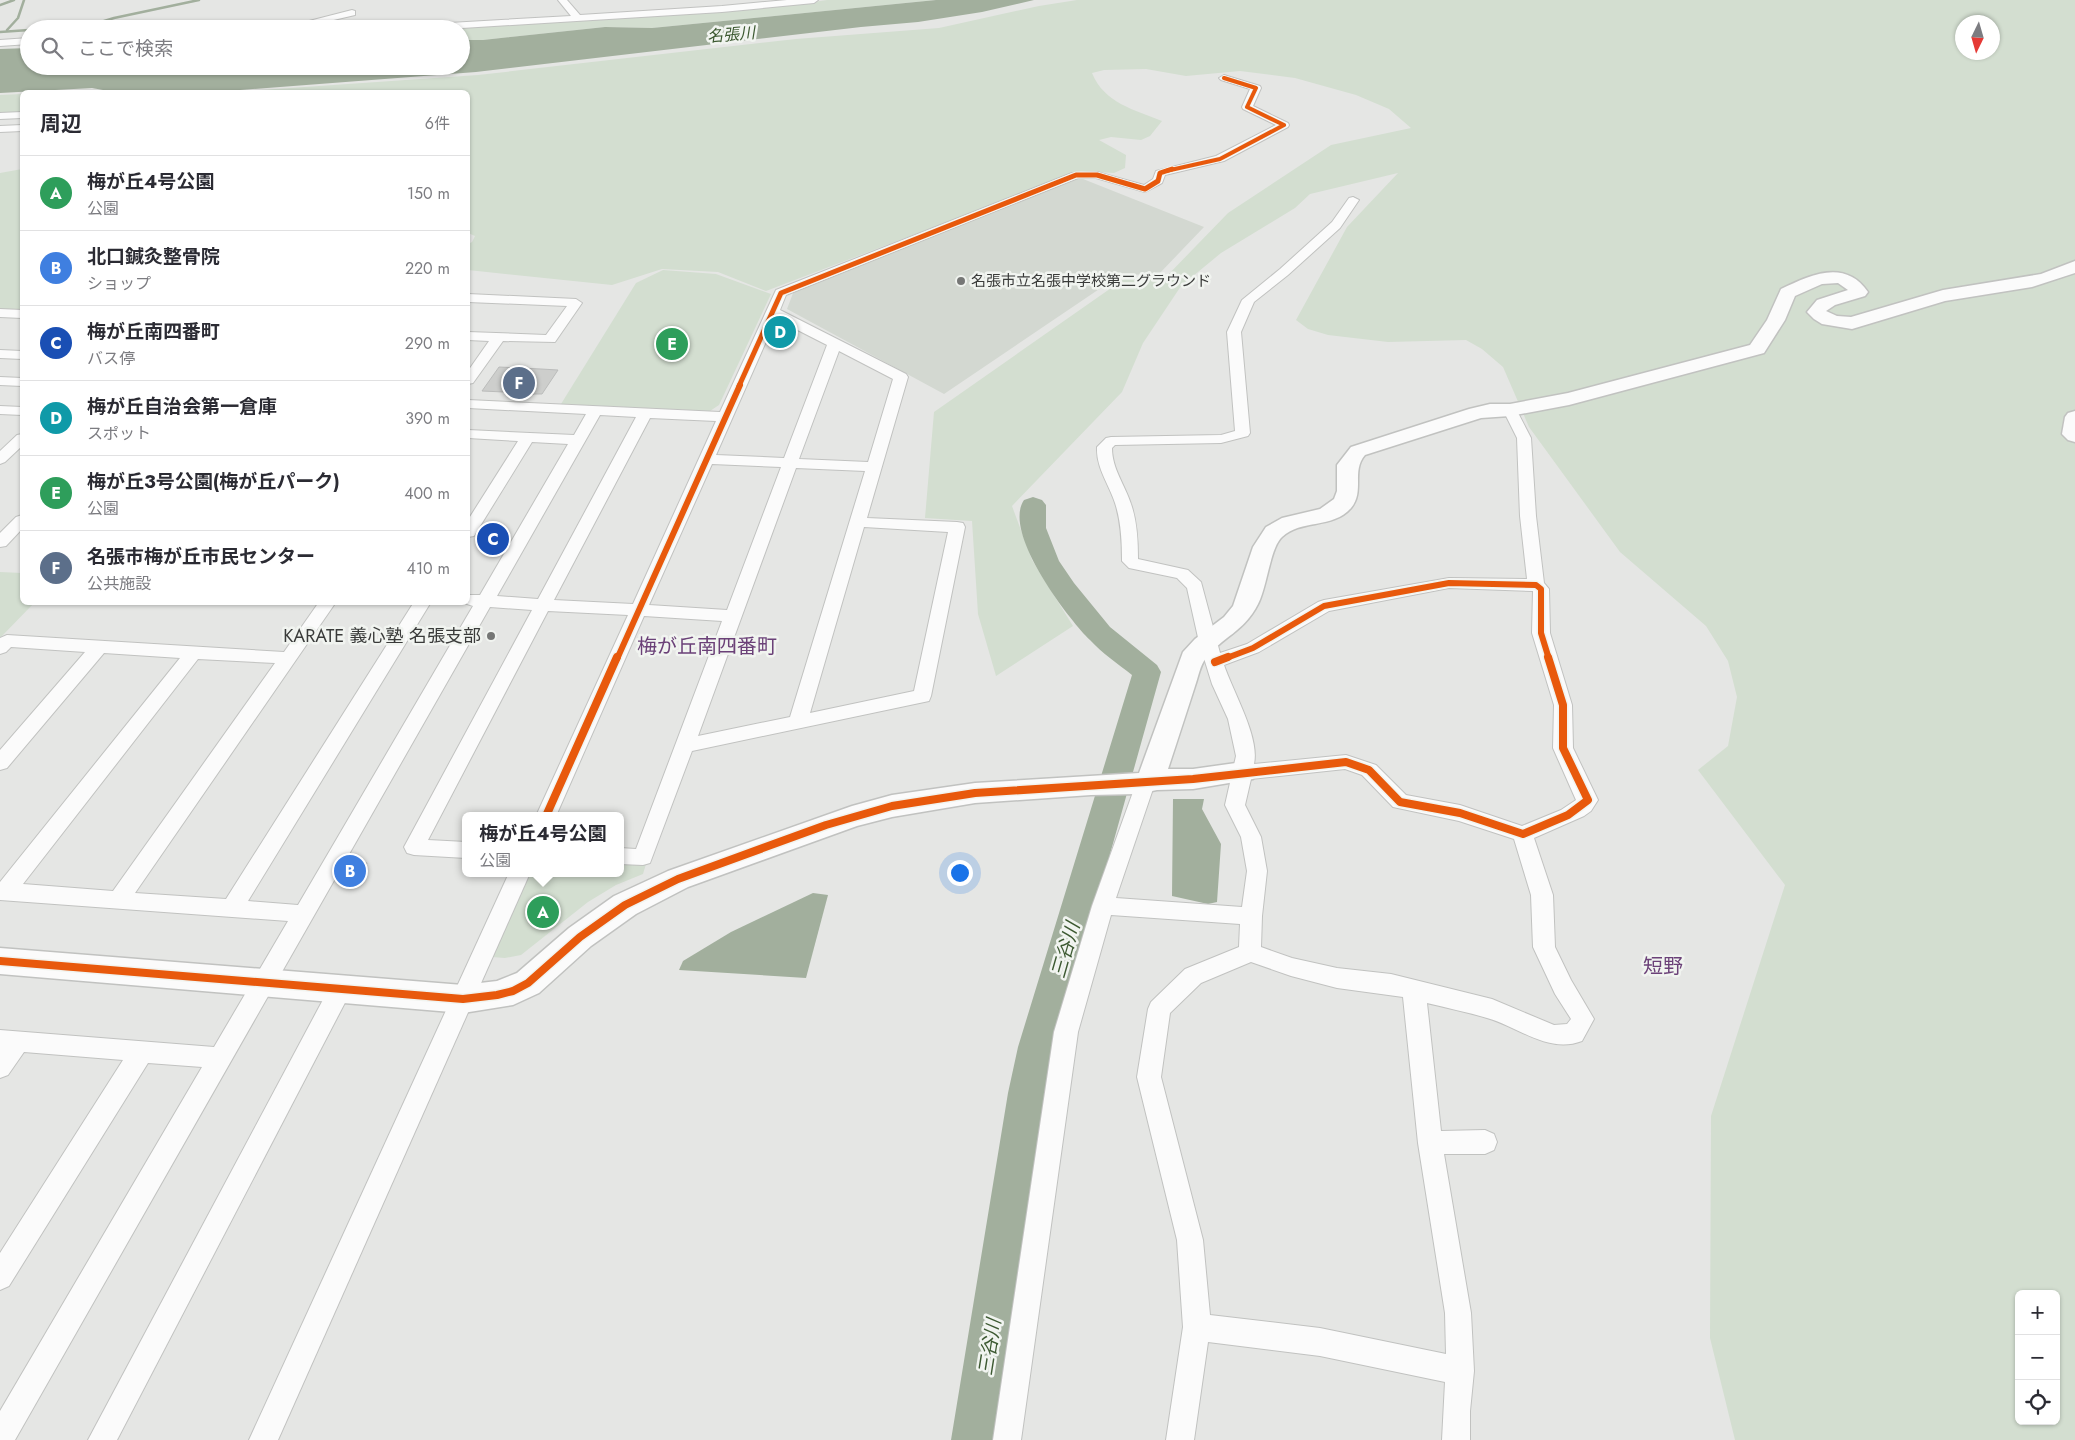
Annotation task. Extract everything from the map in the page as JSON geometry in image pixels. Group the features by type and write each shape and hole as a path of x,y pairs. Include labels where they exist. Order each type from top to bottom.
{"street":[{"path":"562,0 577,17"},
{"path":"470,24 730,8 814,0"},
{"path":"321,20 352,13"},
{"path":"0,43 20,42"},
{"path":"548,812 781,293 1076,175 1097,175 1145,189 1158,181 1160,173 1165,170 1220,159 1284,125 1247,107 1256,88 1224,78"},
{"path":"0,116 20,115"},
{"path":"0,129 20,128"},
{"path":"1250,952 1251,916 1257,871 1252,837 1235,805 1246,756 1237,719 1221,684 1208,642 1195,586 1182,574 1135,564 1130,561 1130,540 1123,503 1103,452 1104,447 1110,441 1221,439 1243,433 1234,332 1248,300 1284,272 1336,225 1353,200"},
{"path":"1006,1440 1066,1032 1144,783 1192,658 1198,650 1245,608 1252,592 1266,544 1274,532 1291,523 1323,516 1343,504 1348,490 1345,471 1347,465 1358,451 1476,413 1490,410 1510,410 1569,399 1757,349 1776,320 1787,293 1823,277 1843,278 1854,284 1859,292 1825,303 1818,307 1816,312 1823,318 1837,323 1852,323 1953,294 1992,286 2036,281 2075,266"},
{"path":"470,298 576,303 550,339 470,336"},
{"path":"773,312 901,377 798,722"},
{"path":"0,313 20,314"},
{"path":"470,375 499,337"},
{"path":"624,856 643,857 835,344"},
{"path":"0,354 20,355"},
{"path":"0,381 20,382"},
{"path":"470,404 726,417"},
{"path":"0,410 20,411"},
{"path":"1510,410 1524,438 1528,516 1536,585"},
{"path":"0,1438 305,914 476,601 595,411"},
{"path":"462,850 414,847 645,413"},
{"path":"2075,417 2072,434 2075,436"},
{"path":"470,434 578,440"},
{"path":"470,529 528,437"},
{"path":"0,459 20,440"},
{"path":"707,459 874,467"},
{"path":"0,542 20,522"},
{"path":"683,746 922,696 957,527 858,522"},
{"path":"0,961 463,999 497,995 513,991 528,983 580,937 625,906 678,879 826,825 892,806 934,798 975,792 1193,779 1346,762 1369,770 1400,802 1460,813 1522,834 1570,814 1588,800 1563,748 1563,705 1541,633 1541,589 1536,585 1449,583 1324,606 1253,648 1215,662"},
{"path":"476,601 732,616"},
{"path":"119,899 326,605"},
{"path":"232,908 421,605"},
{"path":"0,648 7,641 288,658"},
{"path":"0,763 100,646"},
{"path":"3,891 194,652"},
{"path":"1180,1440 1197,1328 1190,1240 1149,1076 1159,1009 1193,976 1250,952 1291,967 1337,978 1391,984 1492,1009 1553,1035 1574,1034 1583,1019 1563,987 1544,947 1542,895 1522,834"},
{"path":"263,1440 518,877"},
{"path":"3,891 305,914"},
{"path":"1104,906 1251,916"},
{"path":"102,1440 341,988"},
{"path":"1414,990 1430,1143 1458,1313 1460,1370 1456,1411 1456,1440"},
{"path":"0,1067 9,1041 220,1058"},
{"path":"0,1277 142,1052"},
{"path":"1430,1143 1485,1142"},
{"path":"1197,1328 1320,1342 1460,1370"}],"shaded area":[{"path":"827,0 936,0 652,28 605,27 470,40 470,25 799,4"},
{"path":"1077,0 2075,0 2075,1440 1735,1440 1710,1338 1711,1116 1785,885 1698,770 1728,746 1737,697 1728,661 1706,626 1620,552 1529,427 1503,367 1482,349 1466,340 1388,342 1328,335 1308,329 1296,320 1347,227 1398,173 1310,194 1295,208 1221,253 1181,286 1143,343 1122,392 1012,506 1032,560 1073,626 996,676 978,614 972,521 925,518 934,412 1124,279 1164,279 1228,213 1331,145 1411,128 1389,109 1356,95 1295,78 1240,71 1186,76 1146,69 1104,70 1092,73 1104,92 1112,98 1131,109 1162,121 1150,136 1141,140 1111,137 1099,140 1126,155 1125,168 1114,173 1081,171 766,291 718,272 662,269 612,285 470,270 470,243 475,236 470,234 470,90 263,90 478,75 796,39 939,28 1039,6"},
{"path":"20,94 20,112 0,113 0,95"},
{"path":"20,169 20,309 0,309 0,173"},
{"name":"名張市立名張中学校第二グラウンド","path":"1078,177 1204,227 1159,274 1120,275 944,394 787,309 795,288"},
{"path":"663,270 716,274 771,294 719,405 710,411 561,404 636,283"},
{"path":"0,572 20,573 20,605 32,605 0,638"},
{"path":"624,864 646,864 643,874 616,885 588,902 521,955 505,958 492,957 525,877 624,877"}],"water":[{"name":"名張川","path":"936,0 1034,0 982,12 918,22 470,72 470,40 605,27 652,28"},
{"path":"20,48 20,75 437,75 241,90 103,90 92,88 20,90 20,92 0,93 0,49"},
{"path":"1173,799 1204,799 1202,809 1221,844 1217,902 1208,904 1172,896"},
{"path":"813,893 828,895 806,978 679,970 683,961 731,932"}],"building":[{"path":"499,367 558,370 542,394 534,394 520,399 511,398 504,392 482,391"},
{"path":"347,862 367,863 358,881 337,879"}],"waterway":[{"path":"0,5 14,0"},
{"path":"7,30 18,18 24,0"},
{"path":"107,20 199,0"},
{"path":"0,32 20,31"},
{"name":"三谷川","path":"974,1440 1027,1093 1037,1047 1147,672 1100,634 1064,589 1046,562 1033,528 1033,505"}],"cycle path":[{"path":"548,812 781,293 1076,175 1097,175 1145,189 1158,181 1160,173 1220,159 1284,125 1247,107 1256,88 1224,78"},
{"path":"0,961 463,999 497,995 513,991 528,983 580,937 625,905 678,879 826,825 892,806 934,798 975,793 1193,779 1346,762 1369,770 1400,802 1460,813 1523,834 1568,815 1584,805 1588,800 1563,748 1563,705 1541,633 1541,589 1536,585 1449,583 1324,606 1253,648 1215,662"}],"place":[{"name":"名張市立名張中学校第二グラウンド","path":"961,281"},
{"name":"梅が丘自治会第一倉庫","path":"780,332"},
{"name":"梅が丘3号公園(梅が丘パーク)","path":"672,344"},
{"name":"名張市梅が丘市民センター","path":"519,383"},
{"name":"梅が丘南四番町","path":"493,539"},
{"name":"KARATE 義心塾 名張支部","path":"491,636"},
{"name":"北口鍼灸整骨院","path":"350,871"},
{"name":"梅が丘4号公園","path":"543,912"}],"district":[{"name":"梅が丘南四番町","path":"707,646"},
{"name":"短野","path":"1663,966"}]}
